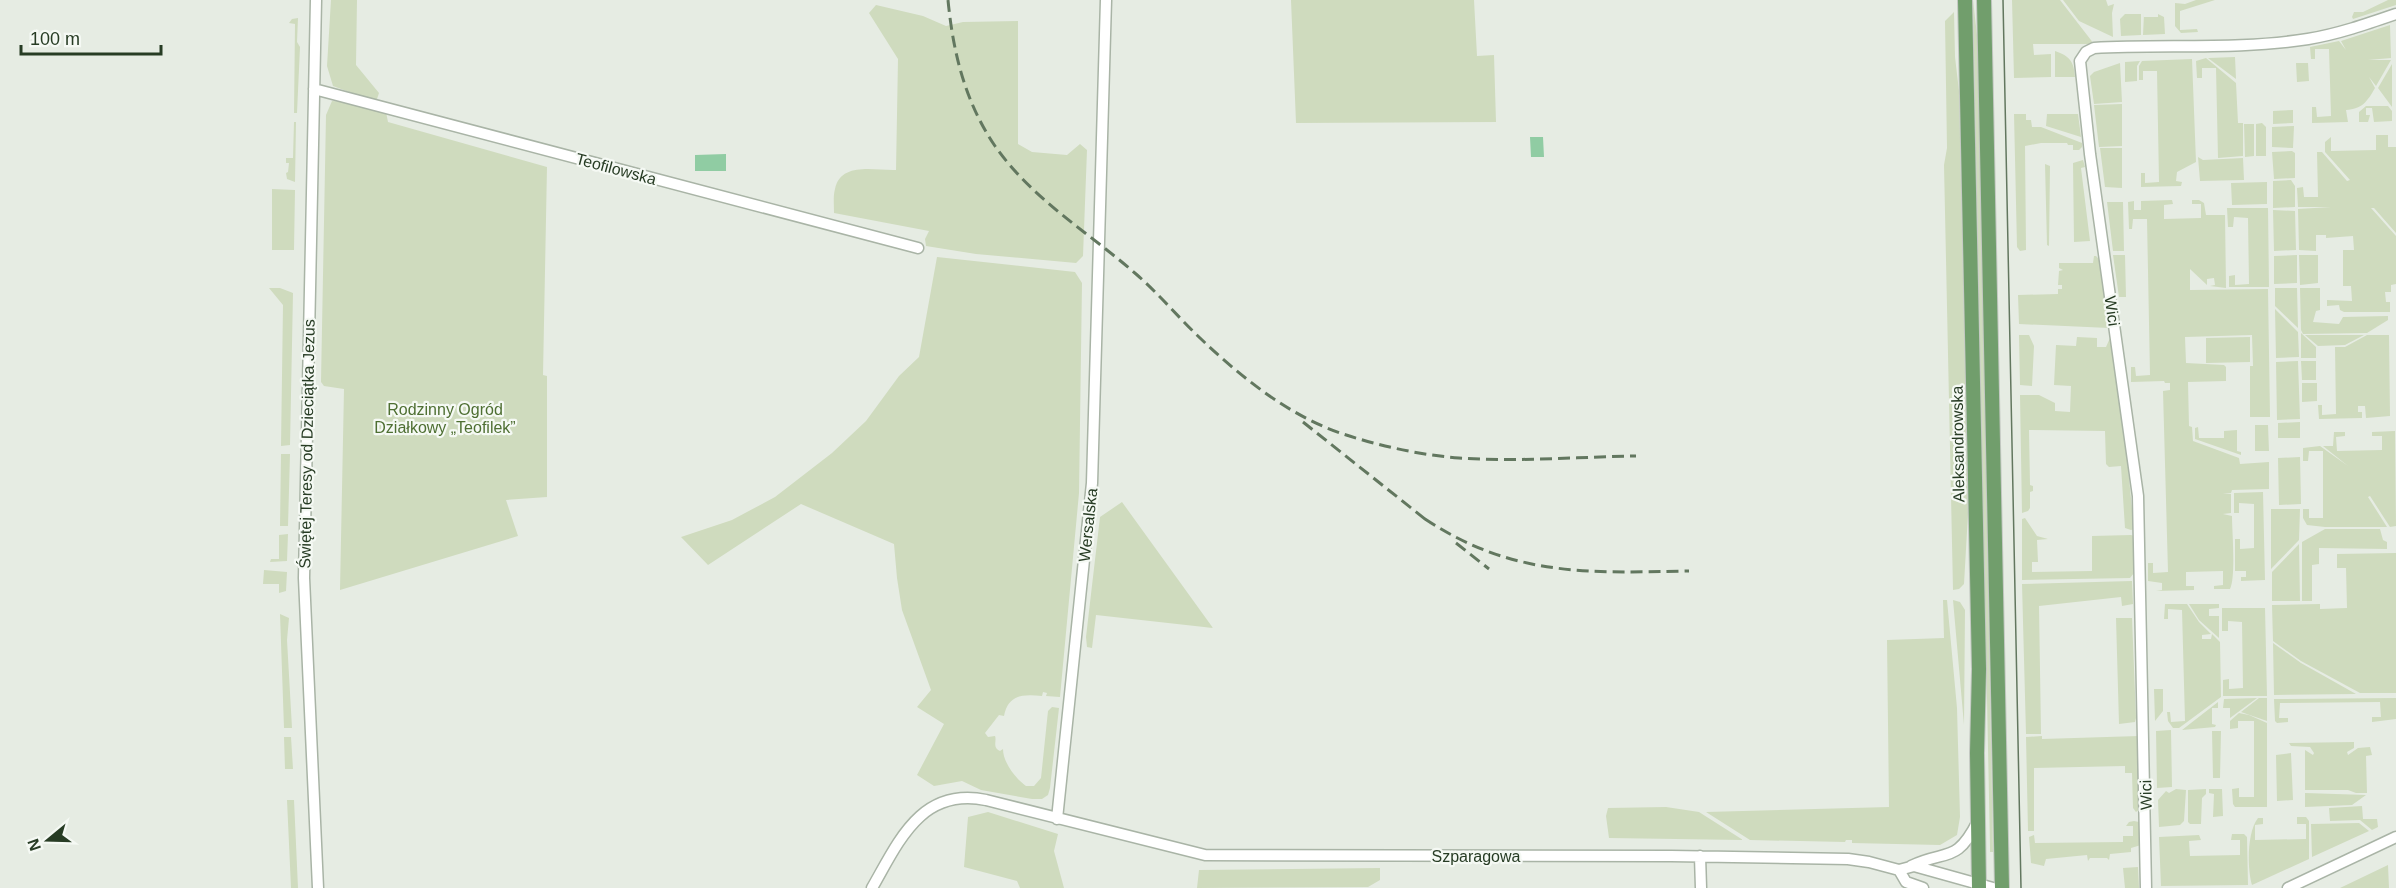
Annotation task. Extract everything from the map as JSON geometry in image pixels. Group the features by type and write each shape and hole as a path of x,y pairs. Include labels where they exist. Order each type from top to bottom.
{"main road":[{"name":"Aleksandrowska","path":"1965,0 1979,657 1979,886"},
{"path":"1984,0 2002,888"}],"street":[{"name":"Świętej Teresy od Dzieciątka Jezus","path":"316,0 304,578 318,888"},
{"name":"Wersalska","path":"1057,819 1092,483 1106,0"},
{"name":"Wici","path":"2146,888 2138,496 2130,426 2112,320 2079,71 2080,61 2086,51 2094,48 2181,47 2306,39 2349,30 2396,14"},
{"name":"Teofilowska","path":"314,89 918,248"},
{"path":"872,888 906,830 924,812 940,804 964,798 978,798 1057,819"},
{"name":"Szparagowa","path":"1057,819 1205,855 1700,856 1854,860 1899,870 1906,882 1923,888"},
{"path":"1899,870 1928,858 1943,857 1958,850 1969,837 1978,820"},
{"path":"2288,888 2396,837"},
{"path":"1700,856 1701,888"},
{"path":"1911,866 1993,888"}],"green space":[{"path":"331,0 357,0 356,65 379,93 376,102 333,86 327,66"},
{"path":"1291,0 1474,0 1477,56 1494,55 1496,122 1296,123"},
{"path":"1973,0 1978,44 1993,852 1990,852"},
{"path":"2012,0 2060,0 2094,44 2033,44 2034,55 2051,54 2051,77 2014,78"},
{"path":"2063,0 2106,0 2108,6 2114,4 2113,37 2079,21"},
{"path":"2196,0 2215,0 2180,11 2180,30 2197,29 2198,32 2181,33 2175,26 2175,3 2185,4"},
{"path":"2388,0 2396,0 2396,5 2353,19 2354,12 2363,12"},
{"path":"876,5 923,16 946,26 963,22 1018,21 1018,144 1032,152 1067,155 1080,144 1087,150 1083,256 1076,263 976,254 926,246 925,239 929,231 834,213 835,189 844,174 860,169 896,170 898,59 869,13"},
{"path":"1954,12 1955,57 1959,91 1968,514 1964,584 1959,589 1953,590 1944,165 1947,148 1945,21"},
{"path":"2125,14 2141,14 2141,35 2121,36 2120,19"},
{"path":"2144,14 2144,17 2158,17 2158,14 2164,17 2165,34 2143,35"},
{"path":"298,18 297,42 300,47 297,113 294,113 295,24 289,23 292,19"},
{"path":"2390,25 2391,58 2368,60 2391,60 2376,86 2369,77 2375,88 2367,101 2356,108 2346,110 2348,122 2312,123 2312,107 2316,107 2317,117 2331,116 2329,49 2315,49 2315,59 2311,59 2310,47 2339,41 2346,50 2341,41"},
{"path":"2055,51 2070,60 2074,67 2075,77 2055,77"},
{"path":"2235,57 2236,79 2208,58 2209,58"},
{"path":"2206,58 2236,83 2238,123 2243,123 2243,156 2218,158 2216,68 2202,68 2202,78 2197,78 2196,61"},
{"path":"2192,59 2196,162 2177,172 2176,181 2182,182 2181,186 2141,187 2141,173 2145,173 2145,183 2159,182 2157,71 2143,71 2143,80 2139,80 2139,66 2142,61"},
{"path":"2140,61 2137,66 2137,81 2125,82 2125,62"},
{"path":"2120,63 2122,102 2094,104 2090,76 2094,72"},
{"path":"2296,63 2308,63 2309,81 2297,82"},
{"path":"2392,64 2392,107 2378,88"},
{"name":"Rodzinny Ogród Działkowy „Teofilek”","path":"332,101 348,102 386,112 388,122 547,167 543,375 547,376 547,497 506,500 518,536 340,590 344,389 324,386 321,382 326,115"},
{"path":"2122,104 2122,146 2099,147 2094,105"},
{"path":"2366,106 2388,106 2392,111 2392,121 2374,122 2372,108 2366,108 2366,115 2370,115 2368,122 2359,122 2359,112"},
{"path":"2293,110 2293,123 2273,124 2273,111"},
{"path":"2014,114 2026,114 2026,120 2031,120 2032,127 2041,127 2082,143 2079,150 2073,150 2073,145 2067,143 2041,143 2025,146 2026,250 2020,251 2017,247"},
{"path":"2047,114 2078,114 2081,137 2046,126"},
{"path":"294,122 296,122 295,182 287,179 286,173 289,163 286,163 286,158 293,158"},
{"path":"2262,123 2266,127 2266,156 2256,156 2256,124"},
{"path":"2244,124 2254,124 2254,156 2245,157"},
{"path":"2294,126 2293,148 2272,147 2272,127"},
{"path":"2376,135 2388,135 2388,147 2396,147 2396,233 2374,208 2371,208 2396,236 2396,284 2391,285 2391,292 2385,292 2386,302 2390,302 2390,312 2344,312 2340,310 2339,305 2327,306 2327,300 2352,301 2351,286 2343,286 2343,250 2354,250 2353,236 2326,238 2326,235 2316,235 2316,251 2299,250 2298,209 2331,207 2298,207 2297,188 2303,187 2304,197 2318,197 2317,152 2322,152 2347,181 2350,180 2325,152 2325,142 2331,137 2331,151 2376,150"},
{"path":"2100,148 2122,148 2122,188 2105,187"},
{"path":"2292,151 2295,153 2295,178 2274,179 2272,152"},
{"path":"2198,157 2203,160 2243,158 2244,180 2200,181"},
{"path":"2083,160 2085,167 2081,168 2090,241 2074,242 2073,163"},
{"path":"2045,164 2050,166 2049,246 2047,245"},
{"path":"2291,180 2295,186 2295,207 2273,208 2273,181"},
{"path":"2267,182 2267,204 2232,205 2231,183"},
{"path":"272,189 295,190 294,250 272,250"},
{"path":"2172,200 2173,204 2164,205 2164,219 2201,218 2201,204 2192,204 2192,200 2204,203 2206,215 2225,215 2226,288 2210,286 2215,285 2214,278 2207,279 2207,285 2190,269 2190,290 2268,289 2270,417 2250,417 2252,335 2185,337 2186,363 2226,367 2226,381 2188,382 2189,426 2192,427 2193,441 2239,458 2240,464 2269,462 2269,489 2232,490 2231,493 2223,493 2231,494 2231,513 2223,514 2232,516 2233,565 2230,589 2214,589 2214,586 2223,585 2223,571 2186,572 2186,586 2194,586 2194,590 2156,591 2162,590 2162,583 2148,581 2148,563 2153,563 2153,573 2168,572 2163,391 2170,390 2170,383 2164,381 2131,382 2131,367 2135,367 2136,376 2150,375 2147,219 2133,219 2132,229 2129,229 2128,202 2134,201 2134,210 2141,210 2141,201"},
{"path":"2107,202 2123,202 2124,251 2113,251"},
{"path":"2227,208 2268,208 2269,287 2229,287 2229,276 2235,275 2235,285 2249,284 2248,218 2234,217 2233,227 2228,227"},
{"path":"2273,210 2295,211 2296,250 2274,251"},
{"path":"2113,255 2125,255 2126,297 2119,297"},
{"path":"2297,255 2297,283 2274,284 2274,256"},
{"path":"2299,255 2318,255 2318,283 2300,285"},
{"path":"2094,256 2101,261 2109,328 2019,324 2018,295 2058,294 2058,289 2062,289 2062,285 2058,285 2059,271 2063,270 2059,268 2059,263 2093,263"},
{"path":"937,257 1075,272 1082,283 1079,493 1060,697 1046,696 1047,693 1043,692 1042,696 1029,695 1013,699 1004,716 999,715 985,733 988,737 995,736 996,748 1000,751 1003,749 1007,764 1018,779 1026,786 1034,786 1041,778 1048,711 1052,707 1059,708 1050,788 1048,795 1042,799 981,790 962,781 934,786 917,775 944,724 917,707 931,690 902,610 894,544 801,504 708,565 681,537 732,520 775,497 832,453 866,421 899,376 919,357"},
{"path":"269,288 280,288 293,293 290,445 281,446 283,305"},
{"path":"2275,288 2297,288 2298,328 2275,306"},
{"path":"2300,288 2320,288 2320,310 2316,311 2313,322 2339,324 2343,317 2388,316 2388,320 2367,333 2303,334"},
{"path":"2275,309 2298,332 2299,357 2276,358"},
{"path":"2301,333 2316,347 2316,358 2301,358"},
{"path":"2019,335 2029,335 2034,346 2032,386 2020,385"},
{"path":"2305,335 2364,335 2345,345 2318,346"},
{"path":"2367,335 2389,335 2390,416 2366,418 2365,406 2358,406 2358,412 2362,412 2362,418 2319,419 2318,405 2322,405 2322,415 2336,414 2335,347 2345,347"},
{"path":"2077,337 2097,338 2097,347 2106,347 2110,338 2121,417 2123,417 2134,529 2131,530 2125,528 2121,466 2109,467 2106,464 2105,431 2029,430 2030,485 2033,486 2033,491 2030,492 2030,508 2022,513 2020,395 2039,395 2055,403 2055,411 2070,412 2071,386 2054,385 2056,345 2076,346"},
{"path":"2250,337 2250,362 2206,363 2206,338"},
{"path":"2298,361 2300,419 2277,420 2276,362"},
{"path":"2301,361 2316,361 2316,380 2302,380"},
{"path":"2302,383 2317,383 2317,401 2302,402"},
{"path":"2300,422 2300,438 2278,438 2278,423"},
{"path":"2255,425 2268,425 2269,451 2255,451"},
{"path":"2198,427 2199,438 2224,438 2224,431 2237,430 2237,451 2241,452 2241,455 2195,439 2195,428"},
{"path":"2395,431 2396,526 2390,527 2370,496 2368,497 2387,527 2307,525 2303,518 2303,509 2309,509 2309,518 2323,518 2323,451 2309,451 2308,461 2303,461 2303,448 2320,446 2348,466 2323,446 2333,446 2334,432 2345,432 2345,436 2336,437 2337,451 2382,450 2382,436 2372,436 2372,432"},
{"path":"281,454 290,454 288,526 280,526"},
{"path":"2300,457 2301,504 2279,505 2278,458"},
{"path":"2263,492 2265,580 2241,581 2241,577 2246,577 2246,571 2235,571 2235,539 2240,539 2240,549 2254,548 2254,504 2239,503 2239,513 2234,513 2234,493"},
{"path":"1122,502 1213,628 1096,615 1092,648 1087,647 1086,637 1100,517"},
{"path":"2271,509 2300,509 2299,540 2271,569"},
{"path":"2025,518 2037,536 2048,539 2037,540 2038,562 2032,562 2032,572 2092,571 2092,536 2131,535 2134,536 2134,573 2130,578 2022,580 2022,519"},
{"path":"2325,529 2380,529 2383,540 2387,542 2387,549 2319,548 2319,564 2312,565 2312,601 2302,601 2302,542"},
{"path":"288,534 287,561 270,562 271,559 279,559 279,535"},
{"path":"2299,544 2300,601 2272,601 2272,572"},
{"path":"2396,553 2396,693 2360,693 2301,661 2273,641 2272,605 2320,604 2320,609 2347,608 2346,568 2337,568 2337,554"},
{"path":"264,570 287,572 286,591 279,593 279,584 263,584"},
{"path":"2132,581 2133,604 2122,606 2121,597 2039,606 2041,734 2026,734 2022,584"},
{"path":"1943,600 1947,600 1957,708 1960,817 1957,835 1940,845 1852,843 1852,840 1845,842 1750,840 1706,812 1889,807 1887,640 1944,638"},
{"path":"1953,600 1960,602 1965,610 1964,725"},
{"path":"2165,604 2187,604 2199,622 2211,634 2202,635 2202,639 2211,639 2212,634 2220,642 2221,697 2179,728 2173,728 2168,721 2167,712 2170,712 2171,722 2185,721 2182,610 2168,609 2168,619 2164,619"},
{"path":"2189,604 2219,604 2219,608 2209,609 2209,616 2219,616 2219,638 2199,620"},
{"path":"2222,608 2265,608 2267,696 2223,696 2223,680 2229,679 2229,689 2243,688 2242,622 2228,621 2228,631 2222,631"},
{"path":"280,614 289,618 287,640 292,728 284,728"},
{"path":"2116,618 2132,618 2136,718 2135,722 2119,724"},
{"path":"2273,643 2301,663 2356,694 2274,695"},
{"path":"2154,689 2163,689 2163,711 2155,721"},
{"path":"2257,698 2230,718 2230,708 2223,708 2224,699"},
{"path":"2259,698 2267,698 2267,721 2241,712"},
{"path":"2396,698 2396,719 2372,722 2372,717 2381,717 2380,702 2280,703 2279,718 2288,718 2288,722 2277,723 2275,721 2274,699"},
{"path":"2218,702 2218,708 2212,708 2212,724 2216,725 2215,727 2182,730"},
{"path":"2239,713 2267,723 2267,807 2235,807 2233,804 2232,789 2239,788 2239,797 2254,797 2254,721 2238,721 2238,728 2230,729 2230,721"},
{"path":"2171,730 2172,787 2157,788 2156,731"},
{"path":"2212,731 2221,731 2220,778 2213,778"},
{"path":"2042,736 2042,739 2139,736 2141,808 2136,812 2133,808 2132,773 2125,773 2125,766 2034,768 2034,831 2028,831 2026,737"},
{"path":"284,737 291,737 293,769 285,769"},
{"path":"2354,742 2354,748 2347,752 2348,755 2358,748 2370,747 2372,755 2366,756 2367,793 2348,790 2305,790 2305,750 2313,755 2314,753 2310,747 2291,746 2289,743"},
{"path":"2291,753 2293,800 2277,801 2276,755"},
{"path":"2176,789 2186,790 2184,821 2180,825 2159,827 2158,800 2166,791 2169,793"},
{"path":"2206,789 2206,794 2202,798 2201,824 2190,824 2188,822 2188,790"},
{"path":"2209,789 2222,789 2223,816 2213,817 2214,794 2209,793"},
{"path":"2305,793 2366,795 2352,805 2305,807"},
{"path":"287,800 294,800 298,888 291,888"},
{"path":"2362,806 2363,819 2377,819 2378,827 2372,830 2360,820 2330,821 2329,808"},
{"path":"1666,807 1699,812 1743,840 1609,838 1606,816 1608,808"},
{"path":"988,812 1058,834 1054,851 1064,888 1020,888 1017,881 964,867 968,817"},
{"path":"2297,817 2306,817 2309,821 2309,859 2252,885 2249,850 2254,824 2258,818 2263,818 2263,824 2255,825 2255,840 2306,839 2306,824 2297,824"},
{"path":"2134,821 2141,825 2141,845 2131,848 2131,852 2110,854 2109,860 2090,858 2088,861 2087,855 2046,859 2044,866 2031,863 2029,837 2034,835 2035,843 2123,842 2123,836 2133,836 2133,826 2126,826 2129,822"},
{"path":"2359,823 2369,831 2312,857 2311,824"},
{"path":"2232,834 2244,834 2247,837 2248,885 2161,886 2159,837 2199,835 2201,840 2189,841 2190,856 2240,855 2240,840 2231,840"},
{"path":"2388,865 2389,888 2340,888"},
{"path":"2138,867 2139,888 2125,888 2123,868"},
{"path":"1380,868 1380,880 1368,887 1197,888 1199,870"}],"shaded area":[{"path":"1530,137 1543,137 1544,157 1531,157"},
{"path":"726,154 726,171 695,171 695,155"}],"tram line":[{"path":"2003,0 2021,888"}],"railway":[{"path":"948,0 953,39 968,94 995,146 1010,165 1043,199 1144,282 1232,367 1285,406 1343,434 1430,455 1503,460 1636,456"},
{"path":"1303,422 1430,523"},
{"path":"1425,519 1457,538 1489,552 1552,568 1618,572 1689,571"},
{"path":"1456,543 1489,569"}]}
